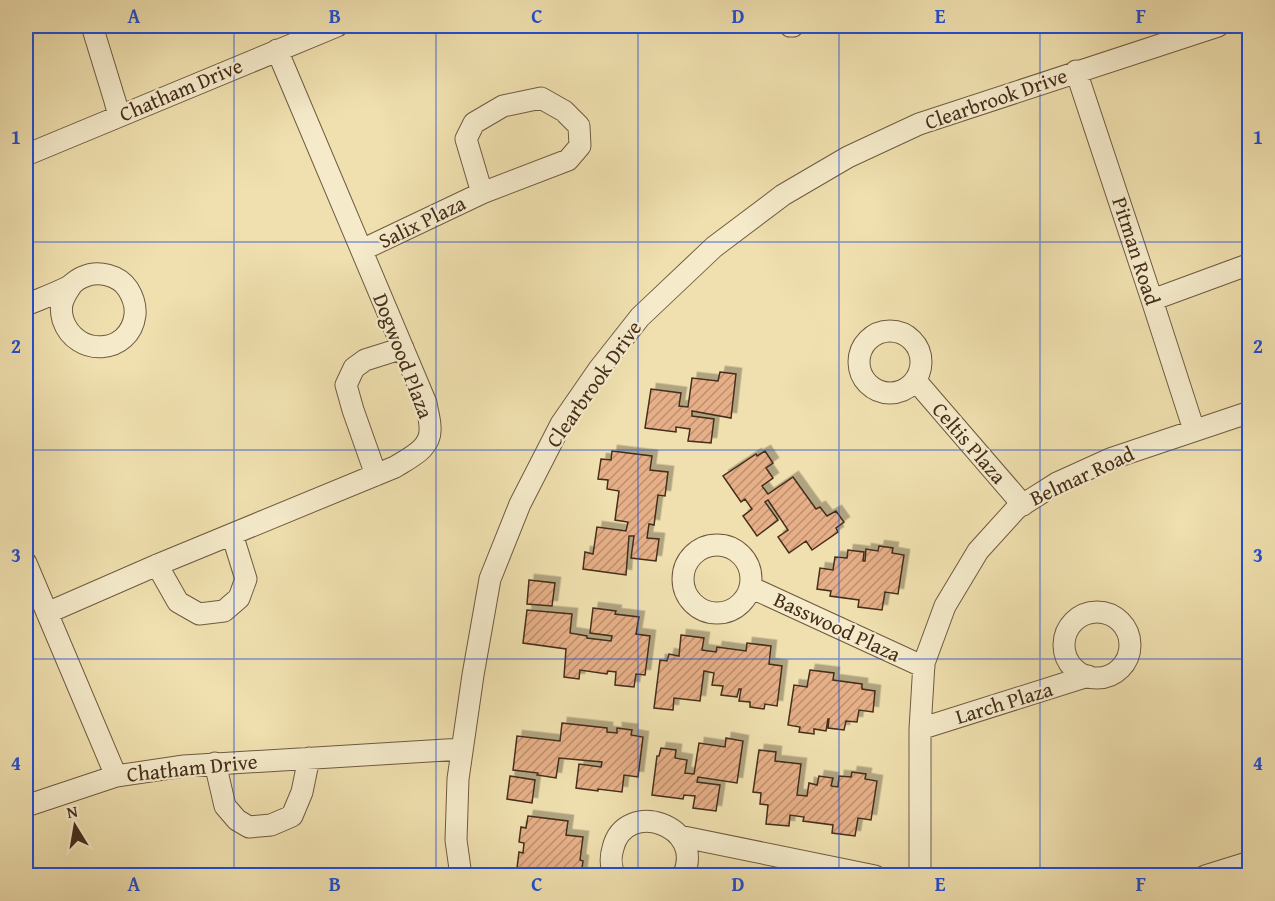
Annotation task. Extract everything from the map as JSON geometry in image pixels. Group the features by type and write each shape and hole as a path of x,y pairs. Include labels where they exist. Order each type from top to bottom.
{"street":[{"path":"92,26 119,116"},
{"name":"Chatham Drive","path":"26,155 338,26"},
{"name":"Clearbrook Drive","path":"461,876 456,840 458,779 490,579 520,504 561,424 599,369 640,317 714,247 783,195 848,157 919,124 1218,26"},
{"name":"Dogwood Plaza","path":"47,613 395,467 416,454 428,443 431,428 426,403 278,50"},
{"name":"Pitman Road","path":"1076,71 1194,430"},
{"name":"Salix Plaza","path":"362,250 482,193 568,160 580,146 579,126 564,111 541,98 503,106 474,123 465,139 482,193"},
{"path":"1152,300 1250,264"},
{"path":"26,305 71,286"},
{"path":"376,475 346,385 354,368 365,360 403,348"},
{"name":"Celtis Plaza","path":"916,381 1023,505"},
{"name":"Belmar Road","path":"920,876 920,729 924,663 945,606 978,551 1016,509 1057,483 1110,459 1250,412"},
{"path":"157,565 178,602 199,614 224,611 239,598 246,579 232,534"},
{"name":"Chatham Drive","path":"26,563 116,776 214,763 462,749"},
{"name":"Basswood Plaza","path":"750,587 924,667"},
{"name":"Larch Plaza","path":"920,729 1088,676"},
{"path":"214,763 225,806 237,820 249,827 271,825 292,816 302,792 309,758"},
{"path":"26,806 116,776"},
{"path":"615,876 610,858 614,843 624,830 646,821 662,823 673,829 683,841 688,856 687,868 683,876"},
{"path":"679,836 875,876"},
{"path":"1205,876 1250,862"}],"building":[{"path":"720,372 736,374 731,418 692,411 692,416 714,419 711,443 688,441 690,429 676,427 676,432 645,428 651,389 681,393 679,406 688,407 692,378 718,381"},
{"path":"612,451 652,456 650,470 668,472 665,496 658,495 654,525 649,524 647,538 659,539 656,561 631,558 634,536 629,536 626,575 583,569 585,552 593,554 597,527 626,531 628,522 615,520 619,491 607,489 608,480 598,479 601,459 611,460"},
{"path":"765,451 773,463 766,468 773,478 762,486 768,494 793,477 816,509 820,507 827,516 836,511 844,522 836,528 838,532 812,550 806,541 789,553 778,537 788,530 768,500 765,502 778,520 757,536 743,516 752,509 745,499 741,502 723,476 756,454 757,456"},
{"path":"879,546 893,548 892,553 904,555 898,594 885,592 882,610 858,607 859,600 830,596 831,591 817,589 820,568 833,570 835,557 847,558 848,550 864,552 863,561 865,561 866,549 878,551"},
{"path":"529,580 555,583 552,606 527,604"},
{"path":"593,608 639,617 636,634 650,636 645,675 636,674 634,687 615,685 616,672 608,671 607,674 580,670 579,679 564,677 566,649 523,643 527,610 572,614 570,633 611,641 612,636 590,633"},
{"path":"681,635 704,638 702,650 716,652 717,647 746,651 747,643 771,646 769,664 782,666 777,706 765,704 764,709 750,707 750,702 739,701 741,689 737,697 721,695 723,686 712,685 714,673 704,671 700,701 674,698 673,710 654,708 660,660 667,661 669,654 679,656"},
{"path":"810,670 834,673 833,680 862,684 862,689 875,691 873,712 859,710 857,722 846,721 844,730 828,728 829,719 826,731 814,729 814,734 799,732 800,727 788,725 794,685 807,687"},
{"path":"562,723 607,728 607,732 617,733 617,728 632,730 631,735 643,737 638,777 624,775 622,792 598,789 598,791 576,788 579,764 601,767 602,762 559,758 556,778 513,770 517,736 560,741"},
{"path":"726,738 743,741 737,783 698,777 697,782 720,785 716,811 693,808 695,796 684,795 683,799 652,795 657,756 661,748 676,750 675,758 687,760 685,773 694,774 699,743 725,747"},
{"path":"759,750 776,752 775,761 801,764 797,795 807,796 809,783 817,785 819,776 833,778 831,786 838,787 839,776 851,777 852,772 866,774 865,779 877,781 871,820 858,818 855,836 832,833 833,825 803,821 804,817 790,815 789,826 766,824 768,805 760,804 761,793 753,792"},
{"path":"510,776 535,780 532,803 507,799"},
{"path":"528,816 568,821 566,835 583,837 580,860 583,861 581,876 516,876 519,852 523,853 524,843 519,842 521,827 526,828"}]}
